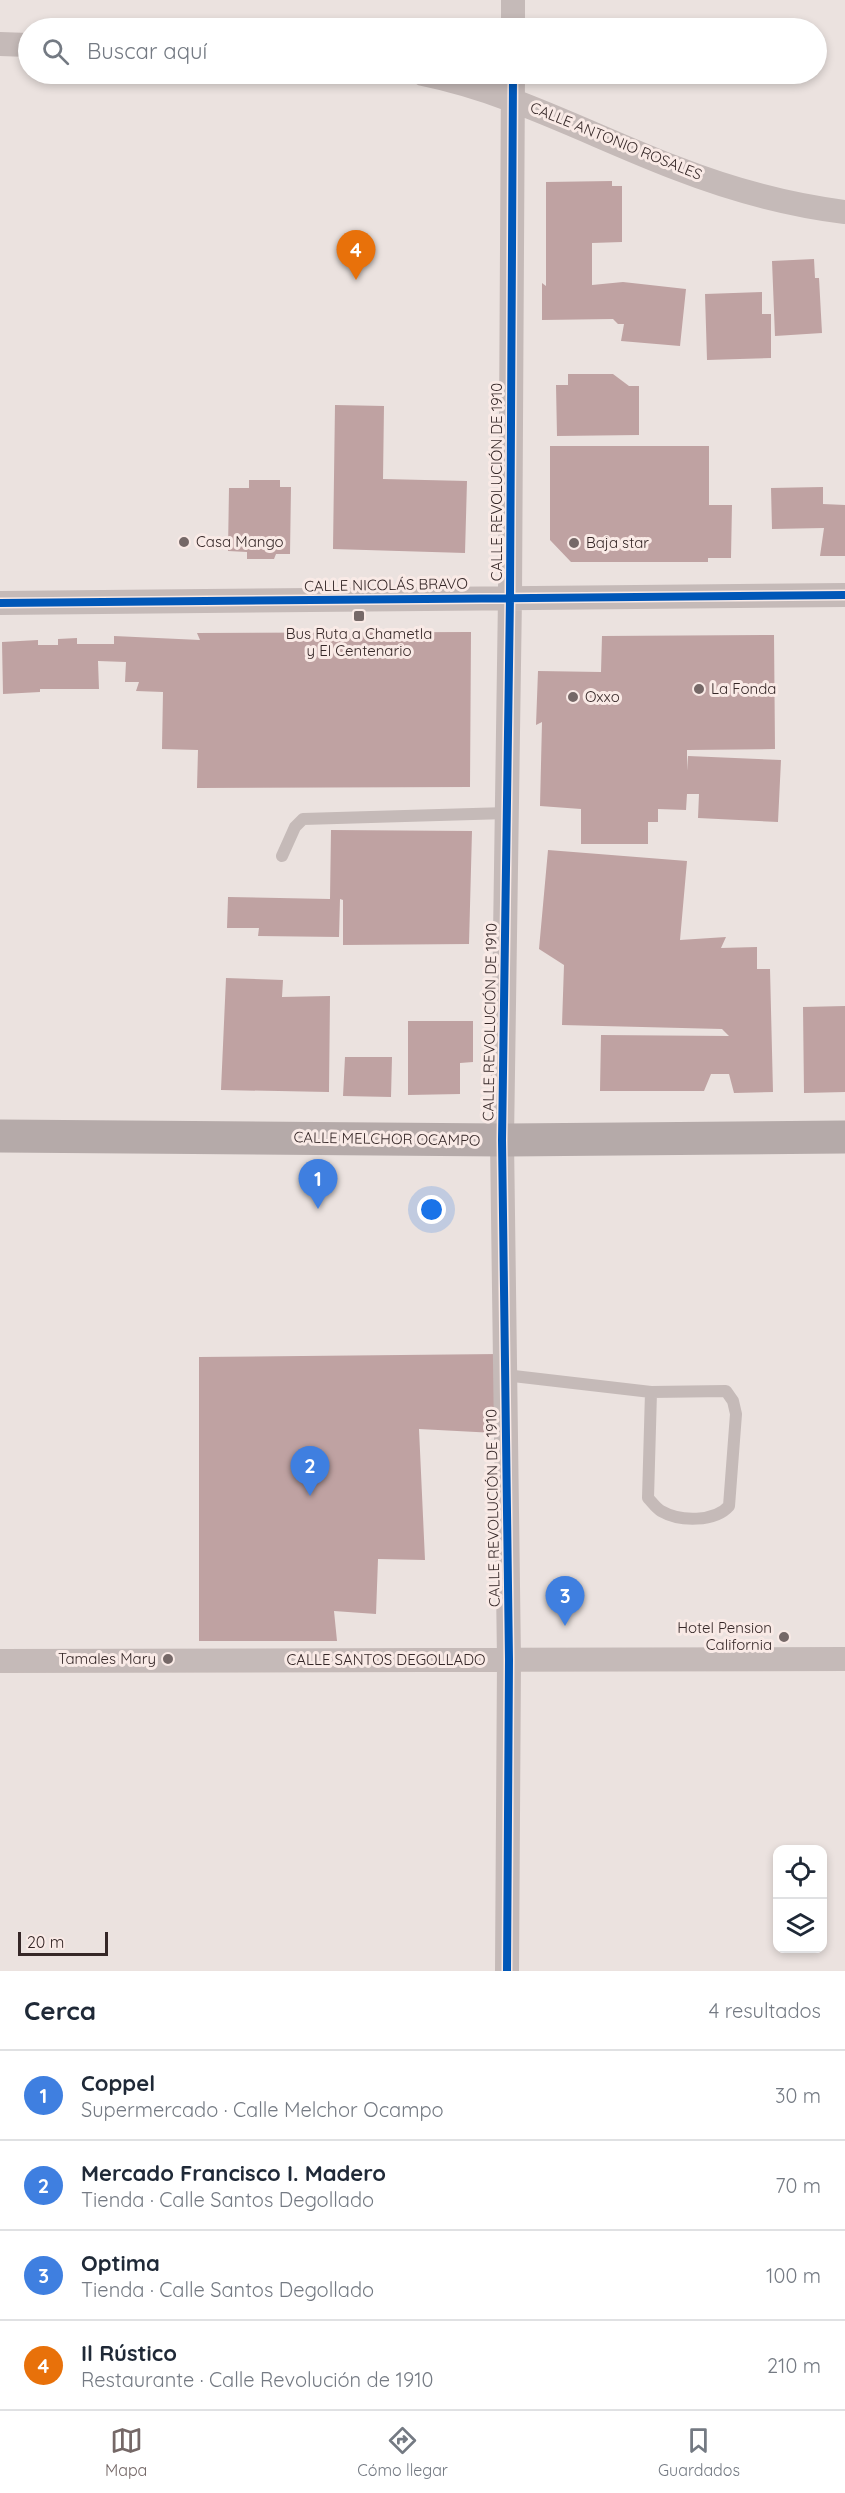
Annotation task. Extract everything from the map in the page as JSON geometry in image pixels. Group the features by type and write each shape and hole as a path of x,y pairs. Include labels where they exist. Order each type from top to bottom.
{"street":[{"path":"513,0 513,18"},
{"path":"0,44 18,45"},
{"name":"CALLE ANTONIO ROSALES","path":"459,84 513,99 678,169 812,207 845,212"},
{"name":"CALLE REVOLUCIÓN DE 1910","path":"507,1971 509,1660 502,1140 510,597 513,84"},
{"name":"CALLE NICOLÁS BRAVO","path":"0,603 845,595"},
{"name":"CALLE MELCHOR OCAMPO","path":"0,1136 502,1140 845,1137"},
{"name":"CALLE SANTOS DEGOLLADO","path":"0,1661 845,1659"}],"lane":[{"path":"282,856 295,827 303,819 507,813"},
{"path":"505,1375 651,1392 726,1391 733,1401 736,1414 729,1506 721,1515 711,1518 673,1516 660,1510 648,1498 651,1392"}],"building":[{"path":"612,181 612,186 622,186 622,242 592,243 592,285 623,282 686,289 680,346 621,341 624,324 618,324 613,319 542,320 542,283 546,286 546,182"},
{"path":"814,259 815,278 819,278 822,333 775,336 772,261"},
{"path":"762,292 762,314 771,314 771,358 707,360 705,294"},
{"path":"568,374 613,374 629,386 639,386 639,435 557,436 556,385 568,385"},
{"path":"335,405 384,406 383,479 467,481 465,553 333,549"},
{"path":"550,446 709,446 709,505 732,505 731,558 708,558 708,562 571,562 550,540"},
{"path":"249,480 280,480 280,487 291,487 290,554 276,554 274,559 247,559 247,552 228,551 229,488 249,488"},
{"path":"823,487 823,504 845,505 845,556 820,556 824,528 772,529 771,488"},
{"path":"471,632 470,787 197,788 198,750 162,749 163,692 136,691 139,682 125,682 126,662 98,661 99,689 40,689 40,692 3,694 2,642 38,640 38,645 58,645 58,639 77,638 77,644 114,644 114,636 200,640 197,633"},
{"path":"774,635 775,749 687,750 687,771 688,756 781,760 778,822 698,818 699,794 687,794 686,810 658,809 658,822 648,822 648,844 581,844 581,809 540,806 542,722 536,725 538,671 601,672 602,636"},
{"path":"331,830 472,831 469,944 343,945 343,900 340,899 339,937 258,936 259,928 227,928 228,897 330,899"},
{"path":"548,850 687,861 680,940 726,937 721,948 757,947 757,969 770,969 773,1092 734,1093 729,1074 711,1074 704,1091 600,1091 601,1035 729,1036 722,1029 562,1025 564,965 539,949"},
{"path":"226,978 283,980 282,997 330,996 329,1092 221,1090"},
{"path":"845,1006 845,1092 804,1093 803,1007"},
{"path":"408,1021 473,1021 473,1062 460,1063 460,1094 408,1095"},
{"path":"345,1057 392,1057 391,1097 343,1096"},
{"path":"499,1354 495,1433 419,1429 425,1560 378,1559 376,1614 334,1611 337,1641 199,1641 199,1357"}],"cycle path":[{"path":"507,1971 509,1660 502,1140 510,597 513,84"},
{"path":"0,603 845,595"}],"place":[{"name":"Il Rústico","path":"356,280"},
{"name":"Casa Mango","path":"184,542"},
{"name":"Baja star","path":"574,543"},
{"name":"Bus Ruta a Chametla y El Centenario","path":"359,616"},
{"name":"La Fonda","path":"699,689"},
{"name":"Oxxo","path":"573,697"},
{"name":"Coppel","path":"318,1209"},
{"name":"Mercado Francisco I. Madero","path":"310,1496"},
{"name":"Optima","path":"565,1626"},
{"name":"Hotel Pension California","path":"784,1637"},
{"name":"Tamales Mary","path":"168,1659"}]}
